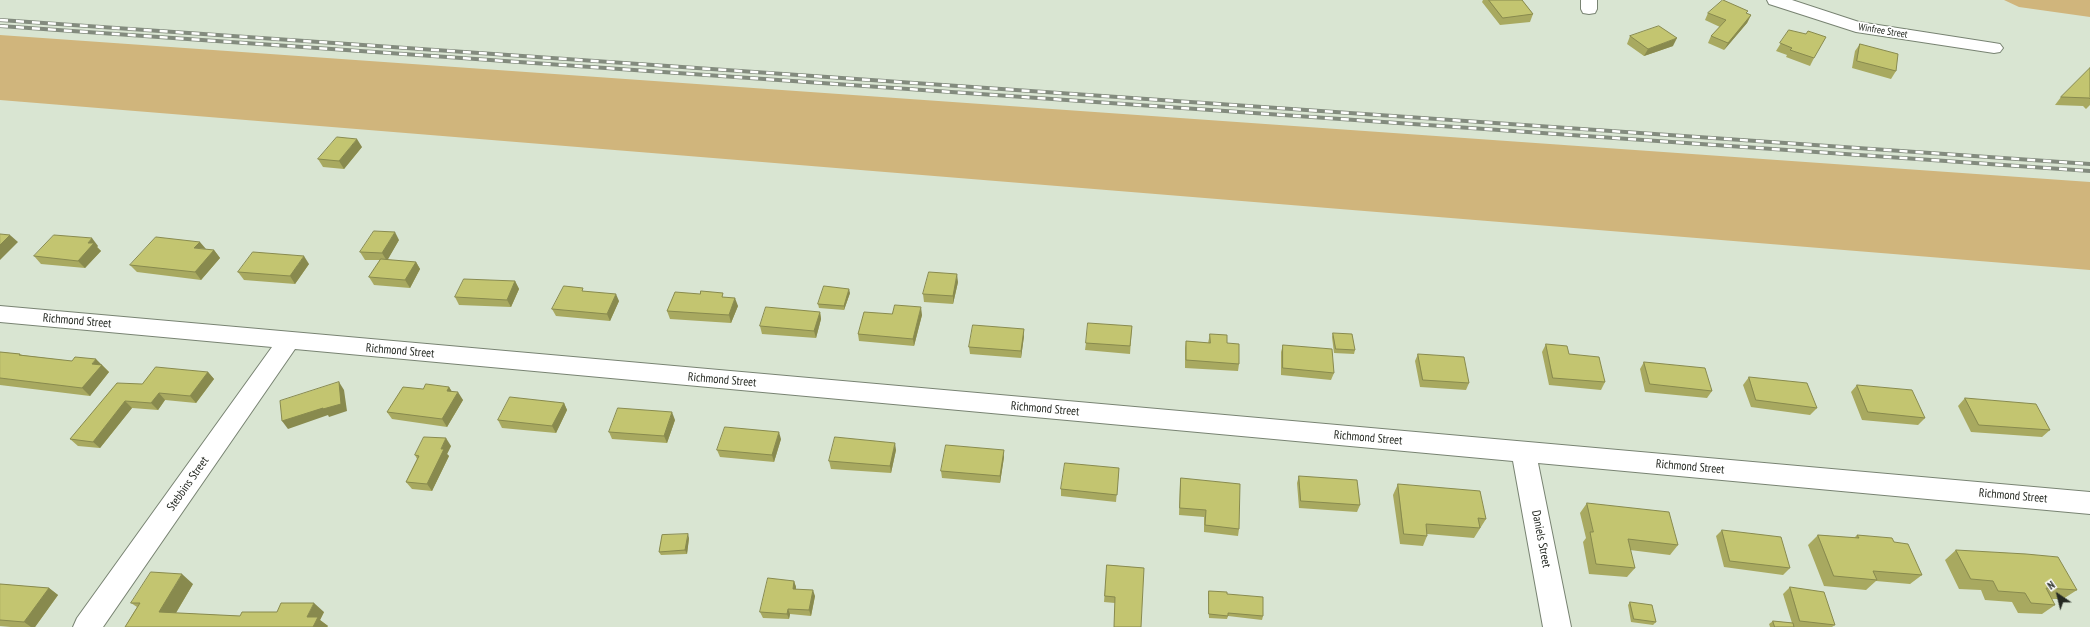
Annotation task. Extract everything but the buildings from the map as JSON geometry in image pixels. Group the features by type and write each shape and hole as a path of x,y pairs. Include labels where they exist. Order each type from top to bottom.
{"street":[{"name":"Winfree Street","path":"1775,0 1856,27 1994,48"},
{"name":"Richmond Street","path":"0,314 2090,503"},
{"name":"Stebbins Street","path":"88,627 289,341"},
{"name":"Daniels Street","path":"1524,452 1558,627"}],"shaded area":[{"path":"2004,0 2090,0 2090,17 2019,7"},
{"path":"0,35 2090,182 2090,270 0,100"}],"railway":[{"path":"0,20 2090,164"},
{"path":"0,26 2090,171"}]}
